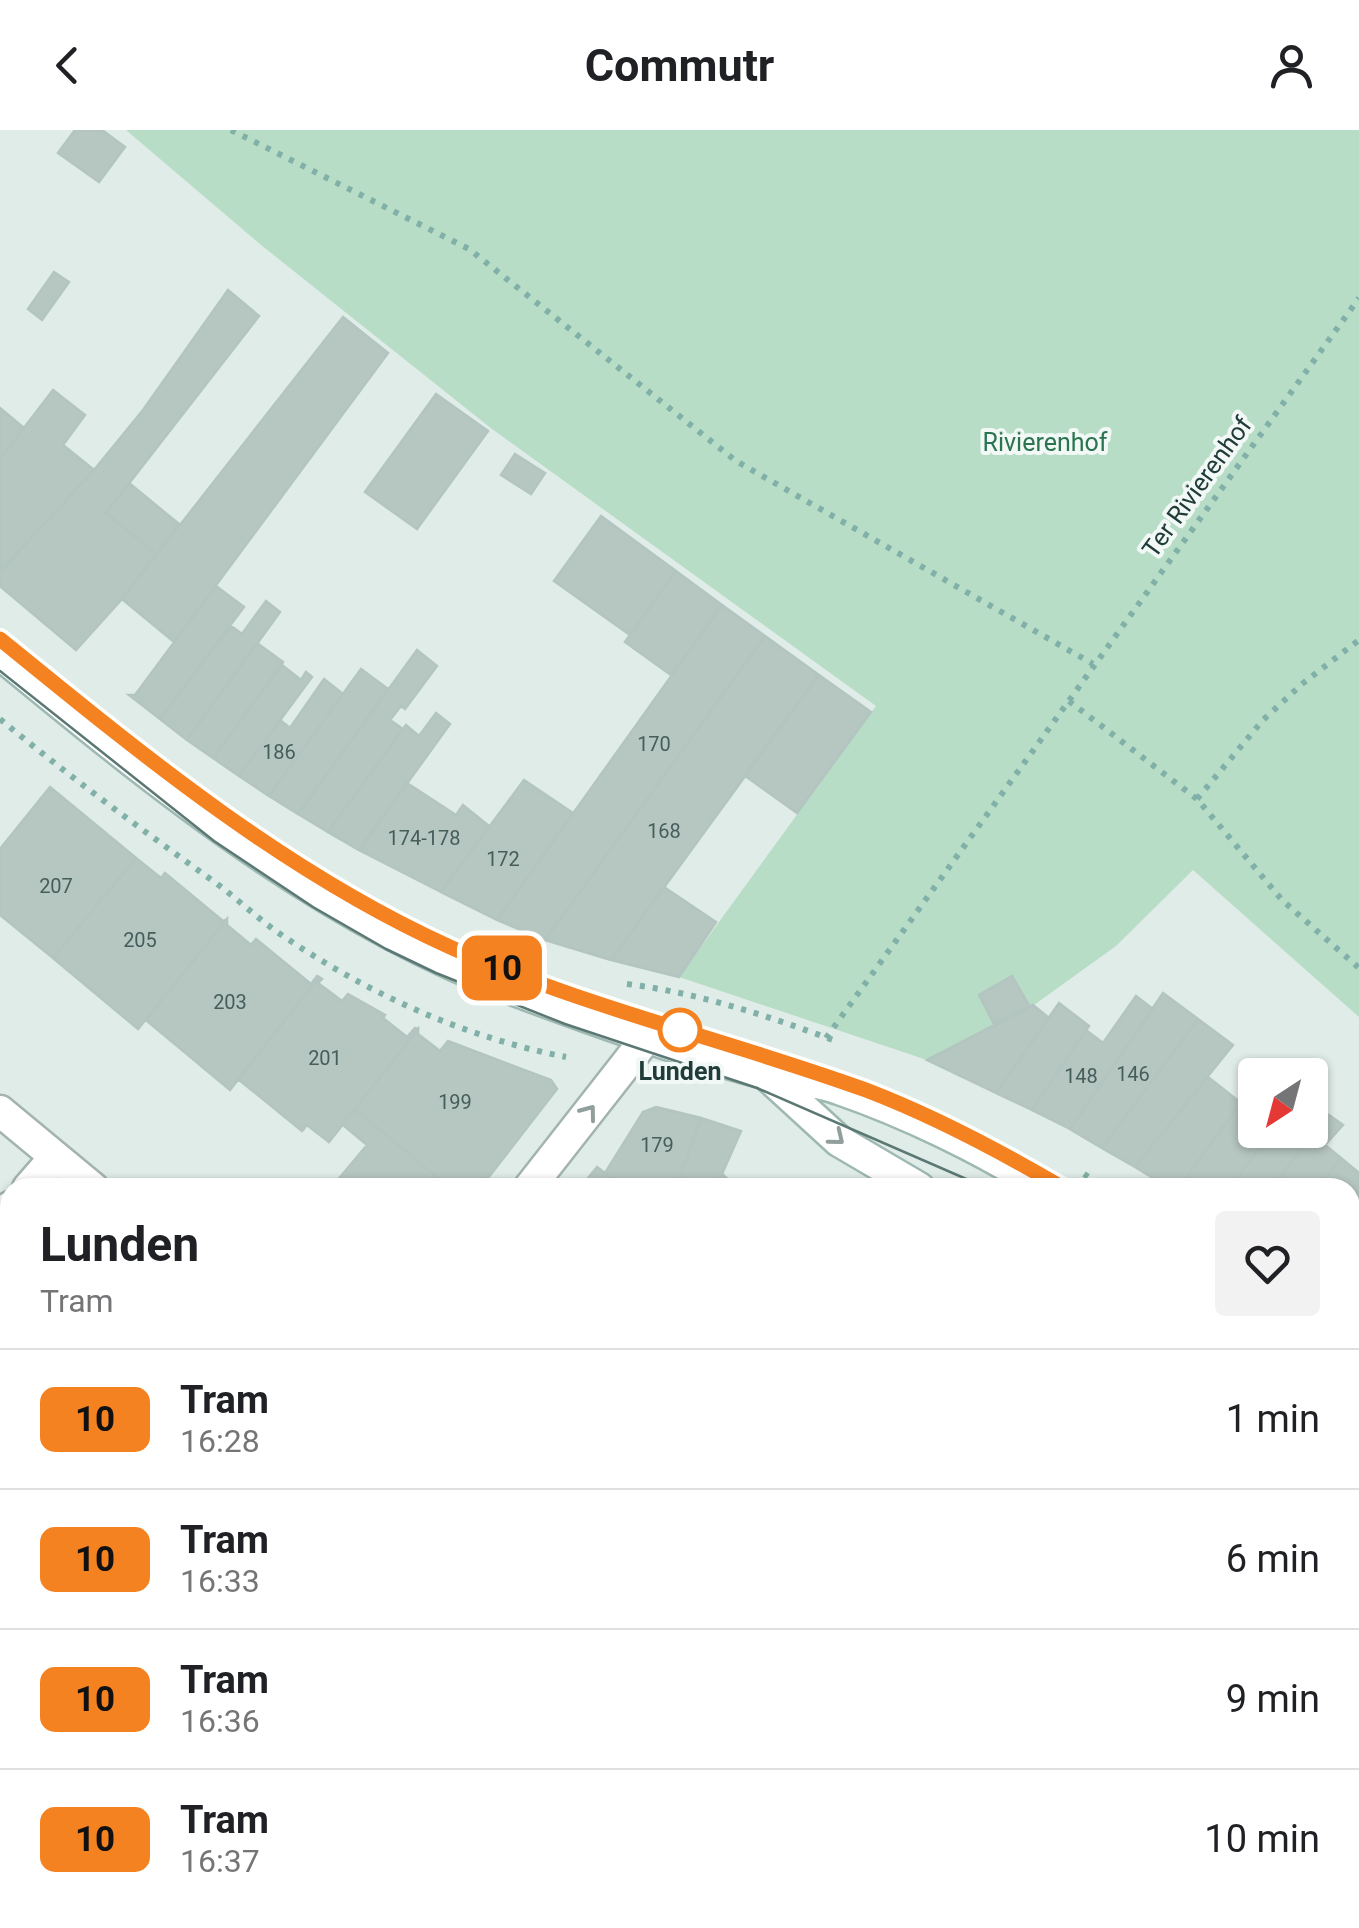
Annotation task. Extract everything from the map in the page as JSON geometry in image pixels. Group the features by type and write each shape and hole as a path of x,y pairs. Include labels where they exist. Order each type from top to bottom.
{"main road":[{"path":"0,654 181,799 320,895 443,960 509,988 648,1036 765,1073 836,1088 950,1136 1026,1178"},
{"path":"537,1178 648,1036"},
{"path":"765,1073 839,1141 902,1178"},
{"path":"0,1111 80,1178"},
{"path":"37,1178 55,1158"}],"path":[{"path":"231,130 469,249 736,461 1093,664"},
{"name":"Ter Rivierenhof","path":"826,1038 1359,298"},
{"path":"1198,800 1263,720 1359,640"},
{"path":"1070,701 1198,800 1282,900 1359,968"},
{"path":"622,984 673,990"}],"green space":[{"name":"Rivierenhof","path":"126,130 1359,130 1359,1017 1193,870 1116,946 1034,1005 927,1060 679,977 876,706 492,429 261,245"}],"building":[{"path":"75,130 102,130 125,147 99,182 58,153"},
{"path":"54,272 69,282 42,320 28,309"},
{"path":"228,290 259,316 106,513 156,554 76,650 0,586 0,572 143,410"},
{"path":"343,317 388,353 174,642 122,599"},
{"path":"53,390 85,415 63,445 94,470 0,572 0,459"},
{"path":"436,394 488,431 417,529 365,492"},
{"path":"0,408 24,428 0,459"},
{"path":"515,454 545,473 531,494 501,475"},
{"path":"129,483 179,524 156,554 106,513"},
{"path":"601,516 676,571 630,635 554,581"},
{"path":"676,571 722,605 671,675 625,642"},
{"path":"216,586 244,607 160,719 129,695 135,695"},
{"path":"266,601 280,612 187,740 160,719 231,626 242,634"},
{"path":"722,605 765,636 545,940 497,920"},
{"path":"765,636 819,675 611,960 545,940"},
{"path":"257,643 283,662 213,758 187,740"},
{"path":"417,650 437,666 405,709 401,706 390,720 403,729 328,832 298,814"},
{"path":"282,665 301,680 306,672 312,677 239,776 213,758"},
{"path":"361,669 388,689 298,814 269,796"},
{"path":"819,675 871,712 797,813 744,775"},
{"path":"324,679 343,694 269,796 239,776 280,720 290,728"},
{"path":"436,713 450,724 359,850 328,832 406,725 419,736"},
{"path":"524,780 573,813 497,920 441,892"},
{"path":"407,783 456,815 463,805 489,826 441,892 359,850"},
{"path":"50,787 136,858 53,958 0,915 0,849"},
{"path":"136,858 161,878 165,873 223,921 227,919 138,1029 53,958"},
{"path":"664,887 716,922 679,977 611,960"},
{"path":"227,919 227,925 251,945 256,939 311,984 319,977 230,1090 146,1020"},
{"path":"1012,976 1030,1007 995,1026 979,995"},
{"path":"319,977 322,979 318,983 342,1001 348,994 385,1015 383,1018 407,1037 418,1029 329,1142 307,1125 302,1131 238,1079"},
{"path":"1163,993 1198,1019 1102,1148 1070,1129"},
{"path":"1136,996 1153,1009 1070,1129 1032,1110 1086,1030 1103,1043"},
{"path":"1059,1003 1089,1026 1032,1110 996,1093"},
{"path":"1033,1005 1049,1018 996,1093 927,1060"},
{"path":"1198,1019 1233,1045 1135,1167 1102,1148"},
{"path":"418,1029 418,1034 440,1051 448,1041 551,1080 557,1089 488,1178 438,1178 355,1109"},
{"path":"1208,1077 1238,1101 1238,1107 1185,1178 1153,1178 1135,1167"},
{"path":"1238,1106 1238,1148 1260,1148 1237,1178 1185,1178"},
{"path":"656,1107 701,1118 679,1178 611,1178 605,1173 643,1112"},
{"path":"355,1109 438,1178 339,1178 367,1145 342,1124"},
{"path":"1329,1115 1343,1125 1328,1142"},
{"path":"701,1118 741,1131 719,1178 679,1178"},
{"path":"1328,1147 1341,1158 1325,1178 1279,1178 1303,1148"},
{"path":"1260,1148 1302,1148 1279,1178 1237,1178"},
{"path":"1341,1158 1359,1173 1359,1178 1325,1178"},
{"path":"597,1167 611,1178 588,1178"}],"tram line":[{"path":"0,639 215,808 329,883 389,917 500,969 552,988 891,1100 966,1134 1045,1178"},
{"name":"10","path":"0,639 230,818 365,904 450,947 514,973 895,1102 954,1128 1045,1178"},
{"path":"0,671 214,841 313,907 386,949 565,1024 757,1088 964,1178"}],"place":[{"name":"Lunden","path":"680,1030"}]}
